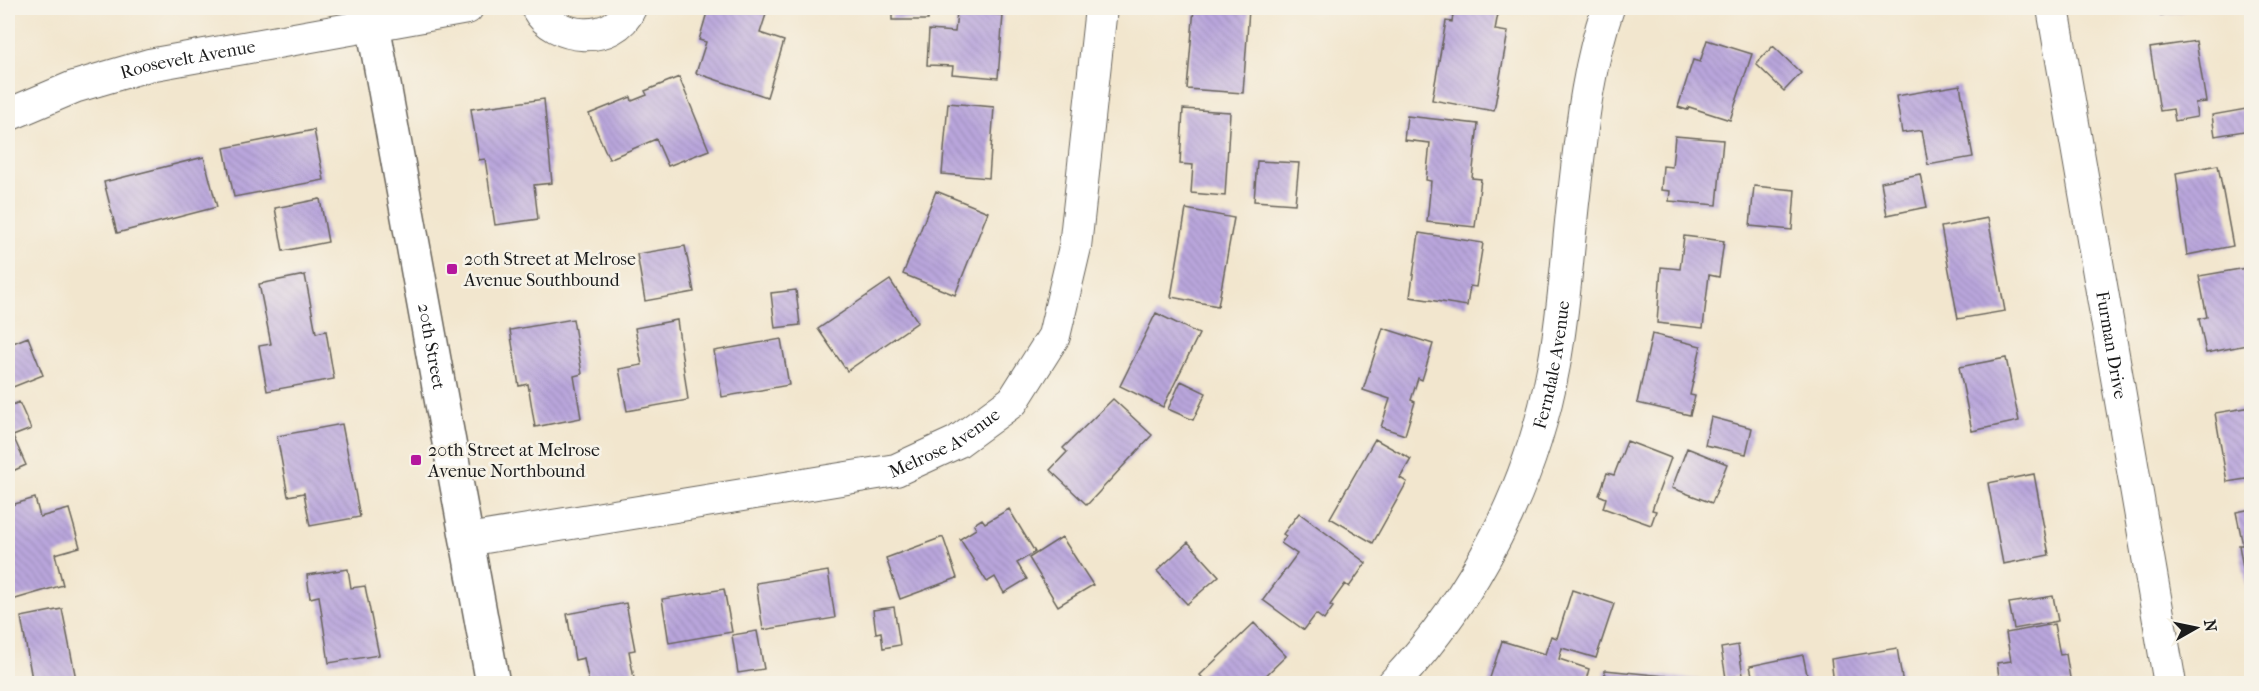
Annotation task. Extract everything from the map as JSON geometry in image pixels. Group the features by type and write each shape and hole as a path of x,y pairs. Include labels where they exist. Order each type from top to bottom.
{"street":[{"name":"Roosevelt Avenue","path":"8,115 74,87 149,65 372,16 467,8"},
{"path":"537,8 542,17 562,31 586,36 609,29 628,13 630,8"},
{"name":"Melrose Avenue","path":"467,540 896,470 957,442 1013,401 1054,336 1075,247 1101,8"},
{"name":"Ferndale Avenue","path":"1393,684 1444,622 1482,566 1514,501 1538,434 1554,364 1588,82 1608,8"},
{"name":"Furman Drive","path":"2053,8 2170,684"},
{"name":"20th Street","path":"372,16 493,684"}],"building":[{"path":"768,8 760,33 784,41 767,97 696,73 706,42 699,40 708,9"},
{"path":"892,8 929,8 928,20 892,20"},
{"path":"1194,8 1249,9 1243,93 1187,89"},
{"path":"1454,8 1499,8 1495,30 1508,32 1494,111 1432,100 1446,21 1452,22"},
{"path":"2159,8 2196,8 2196,9 2161,15"},
{"path":"957,12 1003,15 998,78 952,74 953,66 927,65 929,30 955,32"},
{"path":"1707,40 1752,54 1730,120 1689,107 1687,110 1678,107 1693,60 1700,62"},
{"path":"2196,41 2206,102 2195,103 2197,117 2175,121 2173,109 2160,111 2150,48"},
{"path":"1773,46 1801,73 1784,91 1756,64"},
{"path":"679,77 709,150 668,166 656,139 609,159 589,114 631,97 632,101 647,95 645,91"},
{"path":"1960,85 1973,157 1928,165 1922,130 1902,133 1896,96"},
{"path":"544,99 552,183 534,185 538,219 495,225 485,159 479,160 471,109"},
{"path":"948,103 994,107 989,178 942,174"},
{"path":"1183,109 1230,112 1225,196 1191,193 1193,165 1180,164"},
{"path":"2246,109 2250,130 2215,136 2212,115"},
{"path":"1407,116 1478,124 1472,178 1481,179 1475,227 1427,222 1431,181 1426,180 1430,143 1404,140"},
{"path":"314,130 324,180 234,197 224,148"},
{"path":"1675,136 1723,140 1717,205 1669,201 1670,191 1661,190 1663,166 1672,167"},
{"path":"204,157 217,207 117,233 104,182"},
{"path":"1257,161 1299,163 1295,204 1254,201"},
{"path":"2218,165 2233,246 2187,255 2176,173"},
{"path":"1920,174 1927,207 1887,215 1881,182"},
{"path":"1754,186 1795,190 1792,230 1750,226"},
{"path":"936,191 988,212 955,295 903,274"},
{"path":"320,199 328,242 283,251 275,208"},
{"path":"1186,209 1234,218 1218,306 1171,297"},
{"path":"1988,218 2005,311 1958,319 1941,227"},
{"path":"1419,233 1483,243 1476,287 1470,286 1467,306 1410,297"},
{"path":"1684,236 1724,241 1719,277 1709,275 1703,328 1657,323 1661,267 1680,269"},
{"path":"685,246 694,292 645,301 637,254"},
{"path":"2252,267 2252,344 2206,353 2199,319 2207,317 2199,276"},
{"path":"305,275 316,333 326,331 334,379 267,391 259,346 271,344 259,284"},
{"path":"890,280 918,322 847,371 818,329"},
{"path":"796,290 800,325 775,328 771,293"},
{"path":"1156,313 1199,334 1163,407 1120,386"},
{"path":"573,319 582,374 574,376 581,418 535,427 528,384 519,386 510,330"},
{"path":"677,320 688,400 627,411 619,369 642,365 635,328"},
{"path":"1383,328 1433,344 1422,380 1418,378 1411,400 1415,402 1405,435 1381,427 1390,399 1363,390"},
{"path":"1652,334 1701,346 1690,395 1695,396 1690,415 1637,403"},
{"path":"28,337 43,375 8,389 8,345"},
{"path":"781,339 789,385 722,397 714,351"},
{"path":"2006,358 2019,421 1972,431 1959,367"},
{"path":"1181,381 1206,393 1193,420 1168,409"},
{"path":"1113,399 1152,435 1087,505 1050,470 1067,452 1063,448"},
{"path":"19,402 31,429 13,436 26,465 8,473 8,407"},
{"path":"2252,407 2252,478 2227,482 2215,413"},
{"path":"1711,417 1752,428 1746,454 1705,445"},
{"path":"342,424 360,517 310,526 304,493 288,496 277,436"},
{"path":"1375,439 1411,459 1400,478 1407,482 1373,543 1330,518"},
{"path":"1627,441 1671,458 1652,510 1656,511 1651,525 1603,508 1606,498 1599,495 1607,473 1614,475"},
{"path":"1687,448 1727,464 1712,503 1672,488"},
{"path":"2034,474 2049,555 2003,564 1988,483"},
{"path":"35,498 40,517 69,509 80,547 55,554 63,585 12,600 8,583 8,506"},
{"path":"1009,509 1035,552 1017,563 1027,579 1004,593 995,577 987,582 960,539 976,529 974,524 982,519 985,523"},
{"path":"2252,509 2252,589 2247,590 2239,545 2243,545 2236,512"},
{"path":"1299,513 1366,563 1349,587 1345,584 1330,605 1333,607 1324,620 1316,614 1304,630 1263,600 1297,554 1281,543 1286,536 1283,534"},
{"path":"943,537 957,578 900,599 886,558"},
{"path":"1062,537 1093,585 1058,606 1029,558"},
{"path":"1188,542 1219,576 1187,604 1157,571"},
{"path":"348,569 351,588 365,586 379,655 329,663 319,596 310,598 307,575"},
{"path":"828,571 835,618 763,630 756,583"},
{"path":"724,589 732,632 669,643 662,599"},
{"path":"1572,590 1614,604 1596,658 1562,648 1559,659 1589,669 1585,684 1488,684 1502,641 1545,654 1551,636 1557,638"},
{"path":"2053,596 2058,621 2014,629 2009,603"},
{"path":"626,603 635,650 629,651 635,684 589,684 584,658 575,660 567,614"},
{"path":"894,607 900,645 883,648 881,632 876,633 873,610"},
{"path":"62,609 77,684 22,684 22,681 32,679 21,617"},
{"path":"1254,623 1286,656 1257,684 1208,684 1200,675"},
{"path":"2054,624 2060,655 2066,654 2071,684 2000,684 1997,663 2011,661 2006,633"},
{"path":"757,631 764,669 738,673 732,635"},
{"path":"1738,645 1743,675 1726,678 1721,648"},
{"path":"1897,648 1903,684 1834,684 1831,659"},
{"path":"1803,655 1809,684 1754,684 1750,666"},
{"path":"1605,670 1704,680 1704,684 1604,684"}],"place":[{"name":"20th Street at Melrose Avenue Southbound","path":"452,269"},
{"name":"20th Street at Melrose Avenue Northbound","path":"416,460"}]}
